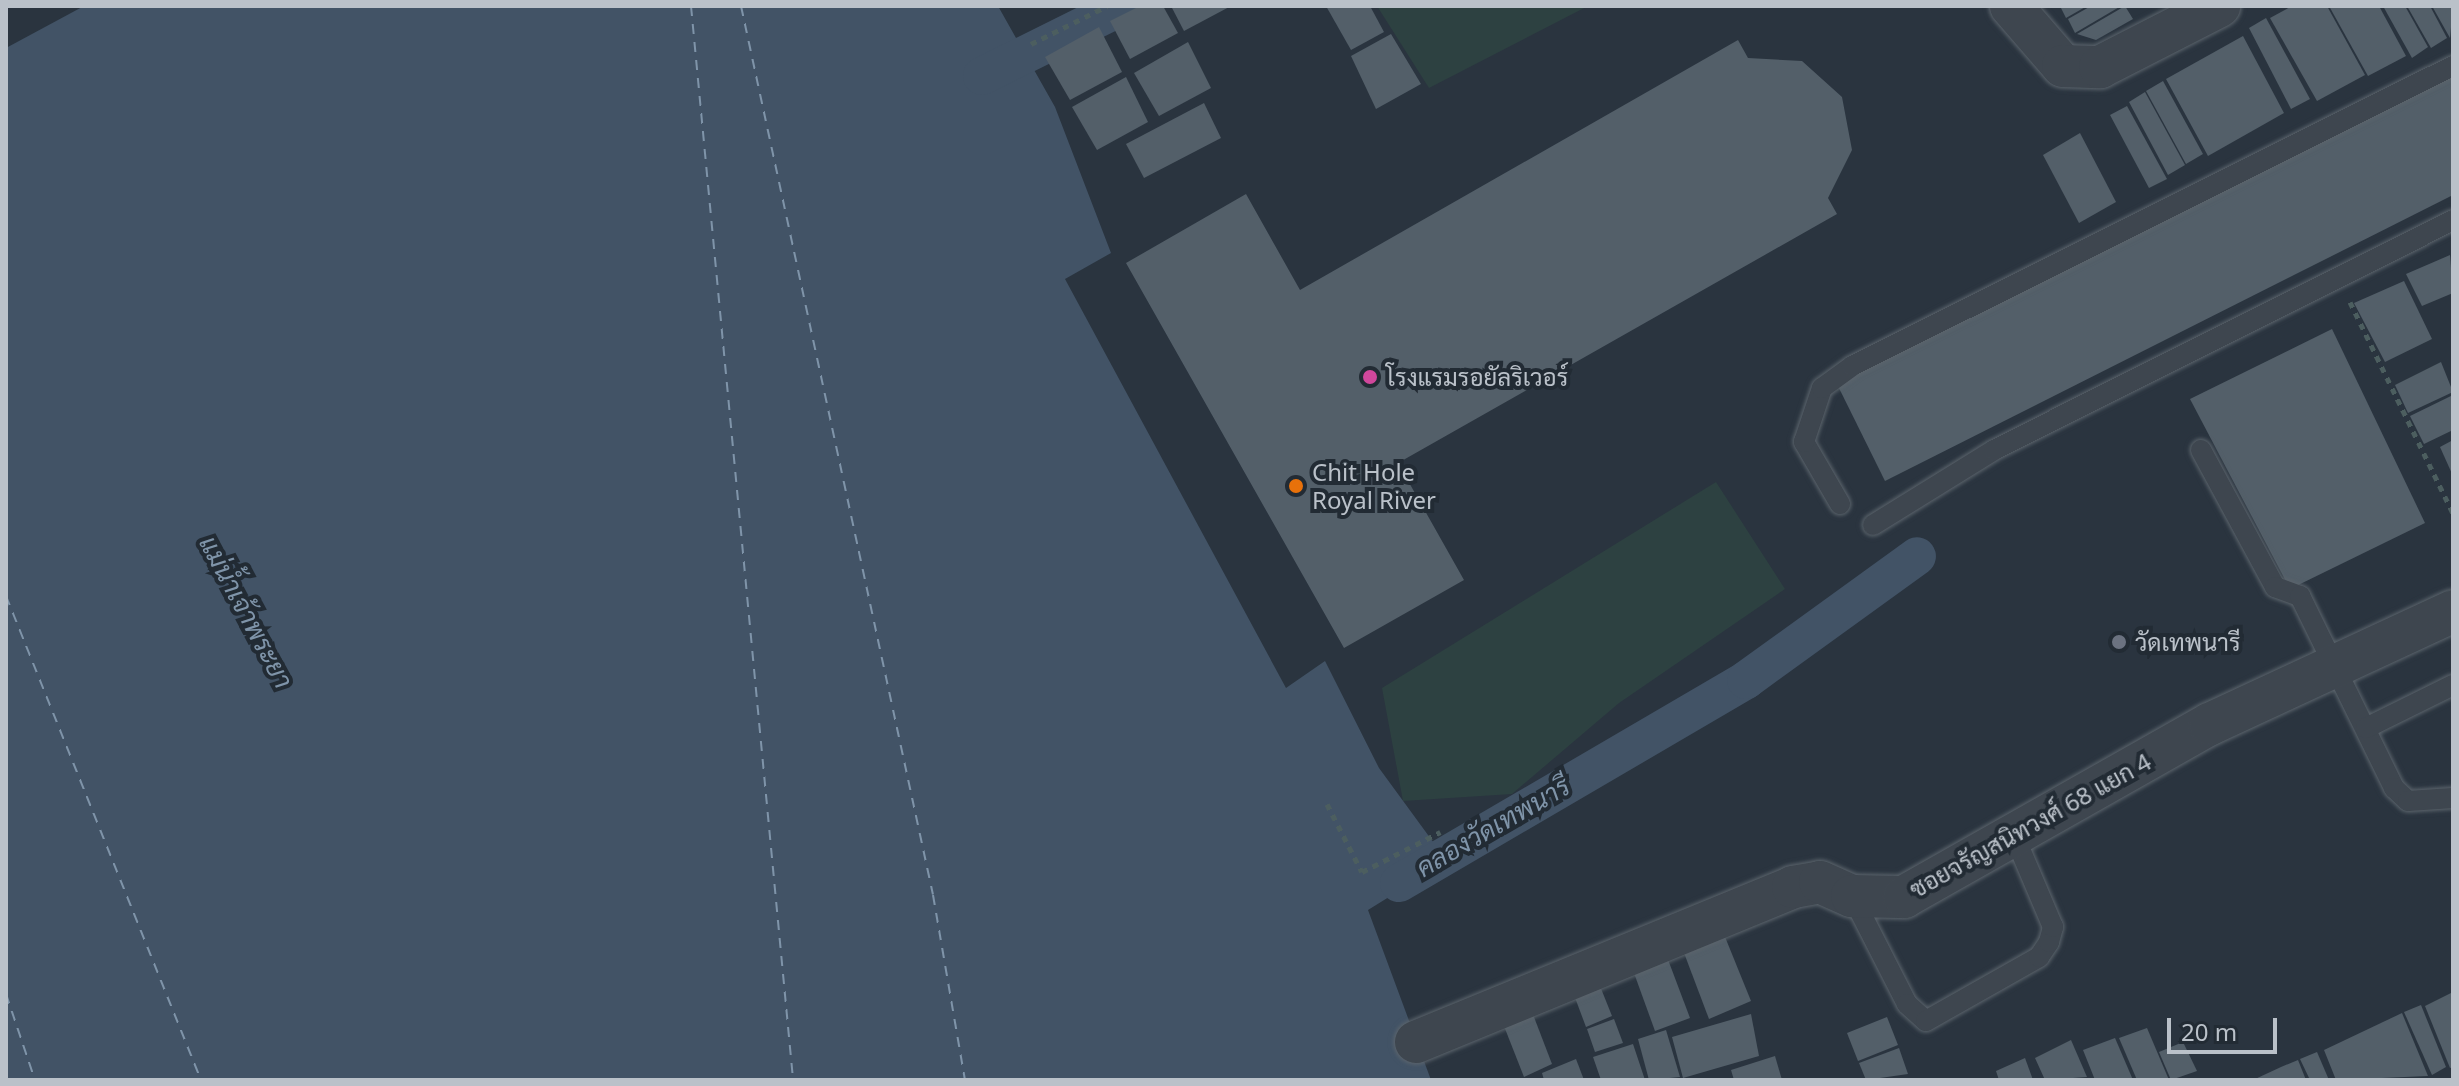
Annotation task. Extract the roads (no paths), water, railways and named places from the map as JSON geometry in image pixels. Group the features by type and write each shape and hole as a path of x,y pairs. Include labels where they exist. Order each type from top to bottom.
{"street":[{"path":"2011,6 2063,66 2100,67 2219,6"},
{"name":"ซอยจรัญสนิทวงศ์ 68 แยก 4","path":"1416,1042 1793,887 1820,882 1852,896 1904,897 2210,724 2453,611"}],"lane":[{"path":"1840,504 1804,442 1822,388 1852,366 2453,66"},
{"path":"1873,525 1994,450 2453,220"},
{"path":"2201,450 2275,587 2300,596 2394,788 2408,801 2453,798"},
{"path":"2366,728 2453,685"},
{"path":"1852,896 1907,1004 1926,1021 2039,957 2049,942 2053,927 2014,835"}],"water":[{"name":"แม่น้ำเจ้าพระยา","path":"6,6 998,6 1055,107 1111,253 1065,279 1286,688 1325,661 1379,768 1447,861 1368,910 1431,1080 6,1080"}],"waterway":[{"path":"982,76 1123,6"},
{"name":"คลองวัดเทพนารี","path":"1399,883 1746,680 1917,556"}],"place":[{"name":"โรงแรมรอยัลริเวอร์","path":"1370,377"},
{"name":"Chit Hole Royal River","path":"1296,486"},
{"name":"วัดเทพนารี","path":"2119,642"}]}
